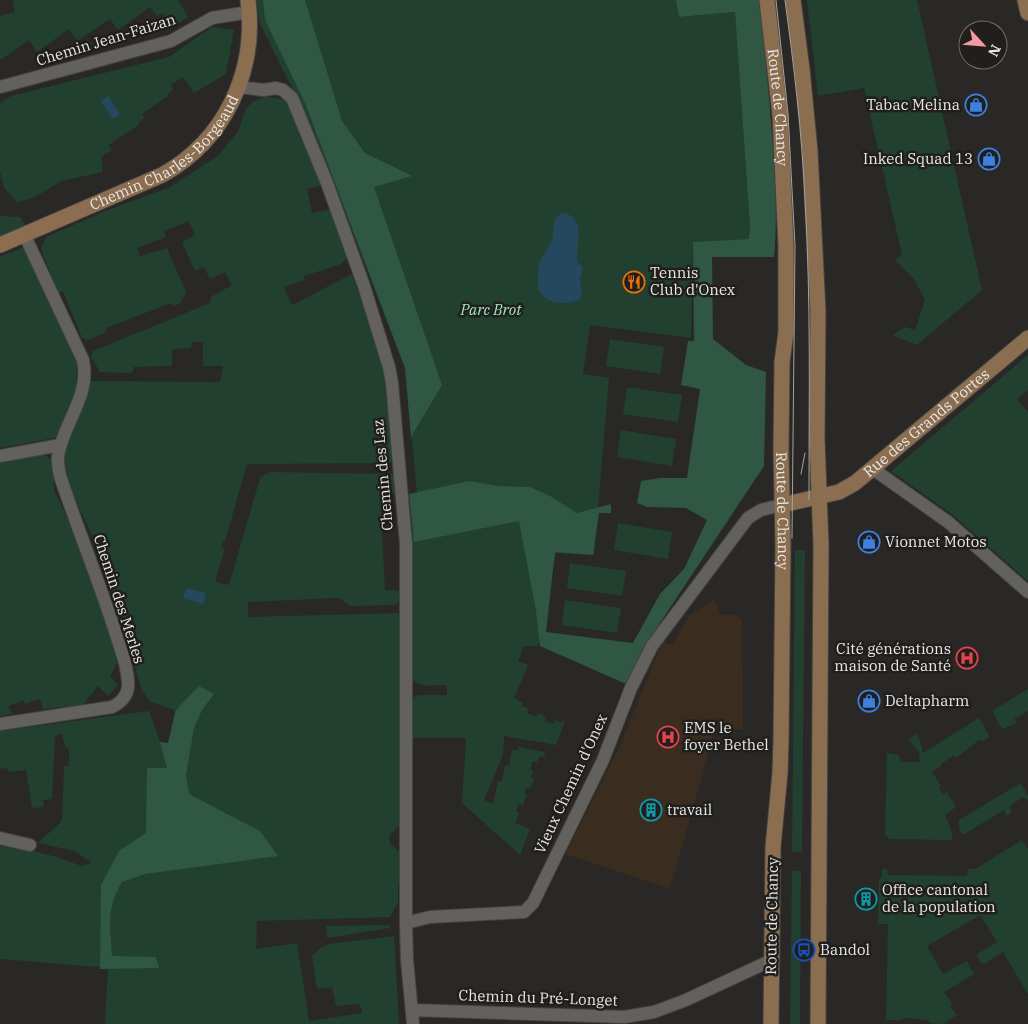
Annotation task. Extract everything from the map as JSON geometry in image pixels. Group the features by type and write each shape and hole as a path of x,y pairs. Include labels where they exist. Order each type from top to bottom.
{"main road":[{"name":"Route de Chancy","path":"767,0 780,115 786,237 786,332 782,371 781,741 773,847 771,1024"},
{"name":"Route de Chancy","path":"793,0 807,112 814,199 818,311 818,498 821,545 818,1024"},
{"path":"1025,0 1028,13"},
{"name":"Chemin Charles-Borgeaud","path":"0,245 162,175 186,160 204,144 221,122 238,87 247,50 248,6"},
{"name":"Rue des Grands Portes","path":"782,506 839,492 855,484 1028,338"}],"street":[{"name":"Chemin Jean-Faizan","path":"0,88 171,41 212,18 248,6"},
{"name":"Chemin des Laz","path":"238,87 264,90 276,88 283,90 292,98 327,183 364,286 389,367 406,544 406,923"},
{"name":"Chemin des Merles","path":"0,724 112,708 120,702 128,689 128,679 121,651 98,577 60,476 57,459 60,445 84,384 85,369 83,360 24,234"},
{"path":"0,456 60,445"},
{"path":"873,469 948,522 1028,592"},
{"name":"Vieux Chemin d'Onex","path":"406,923 430,917 524,912 533,903 604,760 631,688 652,646 748,518 761,510 782,506"},
{"path":"0,838 30,845"},
{"path":"406,923 407,960 413,1024"},
{"name":"Chemin du Pré-Longet","path":"412,1010 624,1017 654,1012 686,1000 772,960"}],"shaded area":[{"name":"EMS le foyer Bethel","path":"714,599 721,615 737,615 742,619 743,729 715,729 670,889 565,854 620,746 663,642 672,645 689,616"}],"green space":[{"path":"13,0 178,0 188,17 172,27 162,13 157,16 150,7 118,30 110,19 77,41 69,29 37,52 29,40 0,60 0,16 15,12"},
{"name":"Parc Brot","path":"257,0 676,0 679,17 735,12 750,239 693,243 691,338 590,325 583,374 609,378 594,555 556,553 538,646 524,646 518,661 528,665 514,698 523,703 522,706 529,709 527,713 536,717 538,713 546,717 545,721 553,724 555,720 562,723 563,720 565,721 556,745 504,736 503,755 484,800 493,804 498,781 502,781 505,765 509,766 512,750 518,750 519,747 545,752 544,757 540,756 537,762 533,761 530,769 533,771 531,778 534,779 530,789 526,788 524,794 527,795 523,805 519,804 516,811 519,813 515,823 530,829 520,855 462,803 466,738 411,738 411,701 419,695 447,695 447,685 422,685 411,677 410,545 418,504 405,368 312,128 259,22"},
{"path":"263,0 305,0 342,121 365,153 412,176 374,187 442,385 411,437 405,368 305,103 265,20"},
{"path":"676,0 759,0 775,174 776,224 774,257 712,257 713,339 746,365 766,372 764,466 642,650 626,684 540,646 536,611 519,521 414,542 409,494 469,481 498,486 530,487 550,496 577,513 611,504 611,513 599,513 593,555 555,552 546,632 633,643 660,594 684,569 707,520 686,508 647,507 637,503 641,481 660,478 687,478 700,389 681,385 688,341 694,341 693,242 749,239 750,227 735,12 679,17"},
{"path":"807,0 917,0 982,290 917,345 892,335 905,327 915,330 925,300 914,279 895,260 902,255 864,88 818,96"},
{"path":"212,27 234,30 226,74 194,93 183,77 171,85 173,90 168,96 142,114 145,118 139,122 140,124 109,145 112,150 101,157 103,172 62,181 33,198 17,202 4,188 0,171 0,103 11,96 169,57"},
{"path":"265,97 285,100 289,104 301,139 308,146 322,182 320,186 307,189 312,213 332,209 349,257 341,264 304,276 305,280 284,287 292,305 352,274 383,363 393,459 390,463 247,464 225,541 223,541 221,547 225,548 215,582 229,585 260,478 269,472 395,474 396,493 380,493 385,590 402,591 403,598 395,605 350,606 339,598 248,602 248,617 402,613 403,821 389,837 390,844 402,854 402,877 398,884 398,903 390,917 257,921 256,949 297,943 309,1021 362,1013 360,1004 336,1006 332,987 317,989 312,956 320,948 329,944 394,936 399,1024 105,1024 108,968 0,959 0,843 57,857 82,866 92,863 75,851 38,843 62,821 64,766 69,766 69,750 65,746 62,734 55,735 52,799 43,800 44,807 32,808 26,770 8,772 7,768 0,769 0,731 149,711 160,742 168,743 175,710 151,702 142,691 118,609 95,545 104,542 100,533 92,536 67,481 63,454 91,381 220,382 223,366 203,366 203,342 192,342 191,348 172,349 172,366 134,367 132,373 100,372 91,357 93,351 210,303 211,297 232,285 225,272 210,279 204,267 195,271 182,242 195,235 189,221 164,231 166,237 137,248 140,256 167,248 186,292 181,303 173,306 171,303 106,328 107,332 88,340 82,338 63,291 58,293 41,249 46,237 103,212 170,187 219,155 238,131 246,108 254,101"},
{"path":"0,216 20,217 26,227 0,237"},
{"path":"24,247 77,364 76,392 59,437 0,448 0,257"},
{"path":"610,339 664,347 660,374 606,366"},
{"path":"1028,355 1028,390 1017,399 1028,412 1028,581 953,515 891,471"},
{"path":"627,387 682,395 678,422 623,414"},
{"path":"621,430 676,439 672,466 617,457"},
{"path":"43,454 52,460 54,490 94,583 113,643 117,663 110,676 118,685 108,696 98,686 83,705 43,709 40,699 25,704 24,700 8,706 12,714 0,716 0,463"},
{"path":"618,523 672,532 668,559 614,550"},
{"path":"795,550 805,550 802,852 792,852"},
{"path":"570,563 626,571 622,596 567,588"},
{"path":"565,600 621,608 617,633 562,625"},
{"path":"199,686 214,694 202,710 194,728 186,775 189,794 260,831 278,856 145,874 122,882 113,900 111,909 112,956 156,957 159,968 100,969 101,885 119,851 146,833 147,768 167,768 160,742 168,743 176,710"},
{"path":"1028,689 1028,711 1014,719 1017,723 1002,729 992,711"},
{"path":"979,718 990,737 983,741 979,740 957,757 953,756 932,772 941,786 939,787 943,794 947,792 956,807 945,815 953,840 888,839 888,836 885,836 887,753 899,755 901,762 920,762 919,752 908,739 918,734 923,753"},
{"path":"1021,783 1028,796 1028,800 1023,797 1011,805 1010,809 1012,812 1007,816 1004,810 963,835 959,829 959,820"},
{"path":"1022,840 1028,849 1028,994 1003,952 984,964 981,963 976,955 997,942 980,915 927,946 943,974 967,961 974,974 944,992 953,1004 950,1006 957,1015 943,1024 907,1018 886,1020 888,924 878,924 879,879 882,878 882,869 887,869 888,875 967,876 968,869 975,869"},
{"path":"792,871 801,871 800,1024 790,1024"},
{"path":"389,925 390,928 327,938 326,926"}],"water":[{"path":"108,96 120,114 113,119 101,101"},
{"path":"563,213 571,216 578,226 577,262 583,267 580,279 582,294 579,300 568,303 551,301 538,289 538,267 552,240 554,221"},
{"path":"186,588 206,593 203,604 183,598"}],"tram line":[{"path":"776,0 788,114 795,246 792,538"},
{"path":"785,0 804,175 808,275 809,500"},
{"path":"801,474 805,453"}],"place":[{"name":"Tabac Melina","path":"976,105"},
{"name":"Inked Squad 13","path":"989,159"},
{"name":"Tennis Club d'Onex","path":"634,282"},
{"name":"Vionnet Motos","path":"869,542"},
{"name":"Cité générations maison de Santé","path":"967,658"},
{"name":"Deltapharm","path":"869,701"},
{"name":"EMS le foyer Bethel","path":"668,737"},
{"name":"travail","path":"651,810"},
{"name":"Office cantonal de la population","path":"866,899"},
{"name":"Bandol","path":"804,950"}]}
